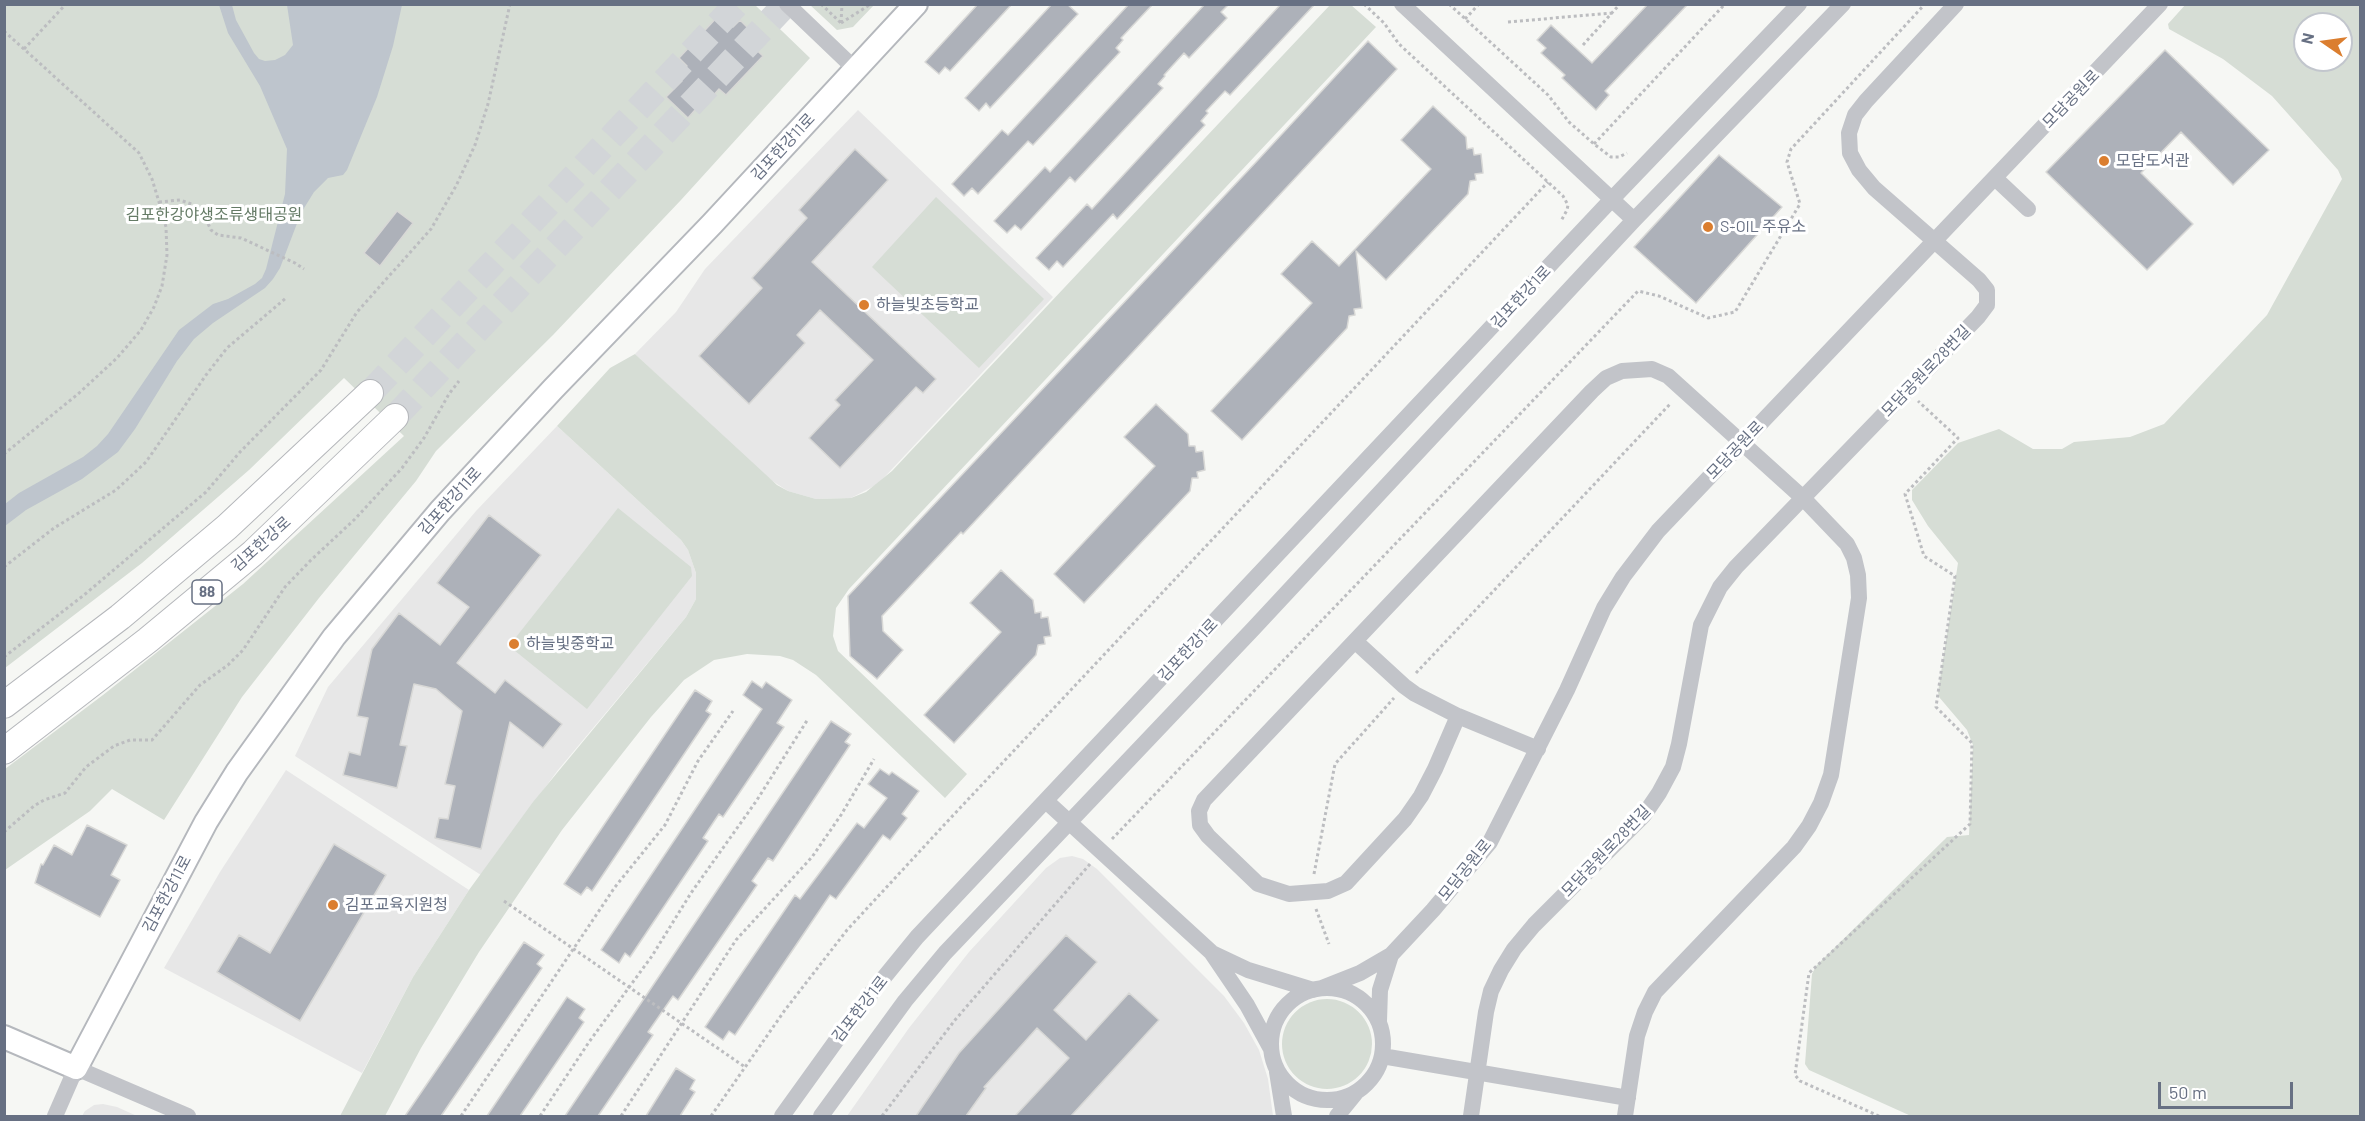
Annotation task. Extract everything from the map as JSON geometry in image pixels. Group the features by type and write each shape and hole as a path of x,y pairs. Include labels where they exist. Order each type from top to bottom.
{"highway":[{"name":"88","path":"4,705 120,617 227,527 370,393"},
{"name":"김포한강로","path":"4,751 148,640 252,553 395,417"}],"main road":[{"name":"김포한강11로","path":"76,1068 206,822 243,763 334,637 448,502 712,224 904,4"},
{"name":"김포한강11로","path":"852,66 916,4"},
{"path":"4,1037 76,1068"}],"street":[{"path":"787,4 852,66"},
{"path":"1402,4 1634,220"},
{"name":"김포한강1로","path":"782,1116 864,1002 917,937 1612,199 1799,4"},
{"name":"김포한강1로","path":"821,1116 898,1010 938,961 1634,220 1843,4"},
{"name":"모담공원로28번길","path":"1471,1116 1491,991 1514,949 1534,925 1644,815 1659,794 1673,767 1679,744 1701,625 1720,587 1736,567 1978,317 1987,305 1987,290 1979,280 1874,188 1859,170 1850,153 1849,134 1855,116 1866,101 1956,4"},
{"name":"모담공원로","path":"1391,955 1490,842 1538,748 1599,618 1623,577 1658,531 2160,4"},
{"path":"1995,178 2028,209"},
{"path":"1458,716 1436,769 1405,819 1346,883 1328,891 1289,894 1258,884 1208,836 1200,825 1199,811 1204,800 1606,378 1622,370 1652,369 1668,376 1803,498 1847,544 1854,558 1858,574 1859,598 1831,775 1817,811 1794,847 1655,992 1637,1036 1625,1116"},
{"path":"1356,642 1404,686 1458,716 1538,748"},
{"path":"1046,801 1211,952 1247,1005 1271,1050 1284,1116"},
{"path":"1211,952 1248,970 1318,989 1340,989 1357,996 1370,1008 1379,1023"},
{"path":"1271,1050 1272,1032 1278,1016 1290,1002 1305,992 1360,973 1391,955"},
{"path":"1276,1068 1286,1084 1301,1095 1319,1100 1338,1100 1355,1093 1367,1084 1377,1071 1382,1056 1383,1041 1379,1023 1380,990 1391,955"},
{"path":"1382,1056 1628,1098"},
{"path":"76,1068 188,1116"},
{"name":"김포한강11로","path":"55,1116 76,1068"},
{"path":"1337,1116 1355,1093"}],"path":[{"path":"24,49 66,4"},
{"path":"4,657 84,596 206,492 240,452 321,370 357,312 431,229 456,186 475,145 488,104 510,4"},
{"path":"821,4 841,23"},
{"path":"841,23 842,4"},
{"path":"841,23 872,4"},
{"path":"1364,4 1384,23 1399,44 1563,196 1568,210 1561,221"},
{"path":"1449,4 1548,95 1569,122 1594,144 1611,157 1619,157 1627,153"},
{"path":"1465,19 1479,4"},
{"path":"1583,45 1620,4"},
{"path":"1594,144 1725,4"},
{"path":"882,1116 955,1020 1101,852 1638,291 1659,296 1708,318 1735,312 1800,204 1787,162 1791,149 1925,4"},
{"path":"1508,22 1612,13"},
{"path":"4,32 139,153 152,179 166,227 167,255 162,286 154,307 141,330 117,358 78,394 4,454"},
{"path":"711,1116 820,964 873,901 1548,182"},
{"path":"159,202 180,200 194,205 202,213 211,230 218,236 241,238 304,269"},
{"path":"4,567 54,528 116,490 146,462 227,348 286,298"},
{"path":"4,832 34,806 65,793 86,767 114,746 130,740 152,740 200,685 212,674 228,665 243,650 285,587 356,519 402,468 424,438 459,381"},
{"path":"1329,945 1311,894 1335,764 1404,686 1684,390"},
{"path":"1879,1116 1800,1081 1795,1075 1809,973 1970,824 1972,742 1936,707 1955,576 1924,556 1905,494 1958,438 1906,390"},
{"path":"461,1116 618,882 665,825 698,761 733,711"},
{"path":"540,1116 584,1048 662,941 691,893 762,793 808,719"},
{"path":"621,1116 742,932 812,857 874,759"},
{"path":"504,901 745,1067"}],"shaded area":[{"path":"219,5 232,5 236,20 254,53 259,59 265,61 275,60 285,55 293,45 287,5 402,5 393,46 377,97 347,170 343,175 328,178 314,192 301,213 280,268 273,279 265,288 213,323 194,339 177,361 118,452 82,479 26,510 5,526 5,504 19,493 83,457 108,434 179,330 213,304 228,299 255,284 262,278 266,269 285,194 287,149 260,86 228,33"},
{"name":"하늘빛초등학교","path":"858,110 1053,297 878,484 851,498 816,499 788,491 766,477 635,354 676,312 705,269"},
{"name":"하늘빛중학교","path":"557,426 681,540 688,550 696,573 696,599 686,617 558,770 481,875 295,756 328,687 476,511"},
{"path":"286,770 469,890 413,977 362,1073 164,968 220,872"},
{"path":"1072,856 1083,859 1097,869 1224,996 1244,1023 1259,1050 1268,1079 1273,1116 847,1116 909,1028 969,952 1046,868 1060,858"},
{"path":"94,1105 117,1107 137,1116 82,1116"}],"green space":[{"path":"2186,4 2360,5 2360,1116 1911,1116 1809,1070 1805,1064 1812,974 1816,966 1947,837 1969,835 1973,745 1967,730 1939,697 1938,692 1958,563 1928,526 1912,500 1912,490 1958,443 1999,429 2033,449 2062,449 2074,442 2130,437 2164,424 2267,315 2342,179 2338,170 2272,96 2223,59 2169,29 2168,24"},
{"name":"김포한강야생조류생태공원","path":"4,5 755,5 810,58 681,200 553,335 436,451 416,481 319,598 242,697 164,820 112,789 90,811 5,870 5,769 243,584 404,436 344,378 249,470 142,563 5,668"},
{"path":"810,5 874,5 853,27 837,30"},
{"path":"1330,5 1351,5 1376,27 849,589 836,608 833,636 838,651 967,774 945,798 816,675 793,660 780,656 747,654 714,660 684,680 651,717 562,830 479,952 421,1048 385,1116 340,1116 413,977 469,890 533,802 686,617 696,599 696,573 688,550 681,540 557,426 610,368 635,354 777,485 788,491 816,499 851,498 866,492 892,471"},
{"path":"936,197 1044,299 979,368 872,267"},
{"path":"618,508 691,567 692,576 587,709 509,646"},
{"path":"1327,999 1344,1002 1359,1012 1369,1027 1372,1044 1369,1061 1359,1076 1344,1086 1327,1089 1310,1086 1295,1076 1285,1061 1282,1044 1285,1027 1295,1012 1310,1002"}],"building":[{"path":"978,4 1012,4 950,71 945,67 939,74 925,62"},
{"path":"1052,4 1067,4 1078,14 990,108 986,103 979,111 965,98"},
{"path":"1129,4 1153,4 1121,38 1123,40 1116,48 1120,52 1033,145 1028,141 978,194 972,188 964,196 952,184 1002,130 1008,135"},
{"path":"1205,4 1229,4 1221,12 1227,18 1189,58 1184,53 1158,84 1163,88 1075,182 1070,177 1021,230 1015,225 1007,233 994,221 1045,167 1050,172"},
{"path":"1281,4 1315,4 1230,95 1225,91 1206,111 1208,113 1201,121 1205,125 1117,219 1113,214 1063,267 1057,261 1049,270 1036,258 1087,204 1092,209"},
{"path":"1648,4 1688,4 1605,91 1609,95 1596,110 1562,78 1565,75 1541,53 1546,48 1537,40 1551,25 1592,63"},
{"path":"720,14 733,27 740,20 756,36 749,43 763,56 726,95 719,89 705,105 702,102 688,118 666,97 682,81 677,77 687,66 679,58"},
{"path":"1368,41 1397,69 963,534 961,532 882,616 883,631 903,650 877,679 850,656 848,596"},
{"name":"모담도서관","path":"2165,50 2269,150 2233,185 2181,132 2141,173 2193,224 2147,270 2046,172"},
{"path":"1433,106 1466,137 1467,149 1473,148 1474,155 1481,154 1483,173 1475,174 1476,180 1470,181 1468,194 1386,280 1356,251 1362,308 1354,309 1355,315 1349,316 1347,328 1242,440 1211,411 1312,303 1281,274 1312,241 1339,266 1431,169 1401,140"},
{"name":"하늘빛초등학교","path":"855,149 888,180 812,262 936,379 923,393 916,387 840,468 809,438 840,405 835,400 873,360 820,310 797,335 805,343 749,404 699,356 762,288 752,278 807,218 799,210"},
{"name":"S-OIL 주유소","path":"1719,155 1782,207 1696,303 1634,247"},
{"path":"397,211 413,223 380,266 364,253"},
{"path":"1156,404 1188,434 1189,446 1195,446 1196,452 1203,451 1205,470 1197,472 1198,478 1192,478 1190,491 1084,603 1054,574 1155,466 1124,437"},
{"path":"489,515 541,555 457,663 495,693 505,680 562,724 543,748 510,722 481,849 435,838 439,818 448,819 455,786 445,784 462,711 436,689 414,684 400,745 407,746 397,788 343,775 349,752 360,755 368,718 357,716 372,649 399,613 440,645 469,607 437,583"},
{"path":"1001,570 1033,600 1035,613 1041,612 1041,618 1048,617 1051,636 1044,637 1045,644 1038,645 1036,655 954,743 924,715 1001,632 970,603"},
{"path":"752,681 762,688 766,682 792,700 777,723 784,727 723,817 719,814 703,838 708,841 630,957 625,953 619,963 601,950 762,709 743,695"},
{"path":"695,690 712,701 706,711 711,714 592,891 587,887 581,895 564,884"},
{"path":"831,721 851,734 845,742 850,745 773,861 768,858 752,881 757,885 678,1000 673,996 648,1032 653,1035 598,1116 565,1116"},
{"path":"880,769 889,775 892,772 919,791 902,814 907,818 890,840 883,835 836,899 830,895 735,1035 729,1031 723,1040 705,1027 795,895 800,899 857,823 864,828 887,798 868,784"},
{"path":"87,825 127,845 111,875 120,880 100,917 35,883 41,864 43,865 54,845 72,855"},
{"name":"김포교육지원청","path":"334,844 386,875 300,1021 217,972 239,935 270,953"},
{"path":"1066,935 1097,962 1054,1010 1086,1040 1129,993 1159,1020 1071,1116 1015,1116 1069,1058 1037,1028 984,1087 986,1088 966,1116 916,1116 959,1053"},
{"path":"524,942 544,955 537,964 542,968 441,1116 405,1116"},
{"path":"567,997 585,1009 579,1018 584,1022 520,1116 487,1116"},
{"path":"676,1068 695,1080 690,1089 695,1092 680,1116 646,1116"}],"tunnel":[{"path":"370,393 737,4"},
{"path":"395,417 786,4"}],"place":[{"name":"모담도서관","path":"2104,161"},
{"name":"S-OIL 주유소","path":"1708,227"},
{"name":"하늘빛초등학교","path":"864,305"},
{"name":"하늘빛중학교","path":"514,644"},
{"name":"김포교육지원청","path":"333,905"}]}
